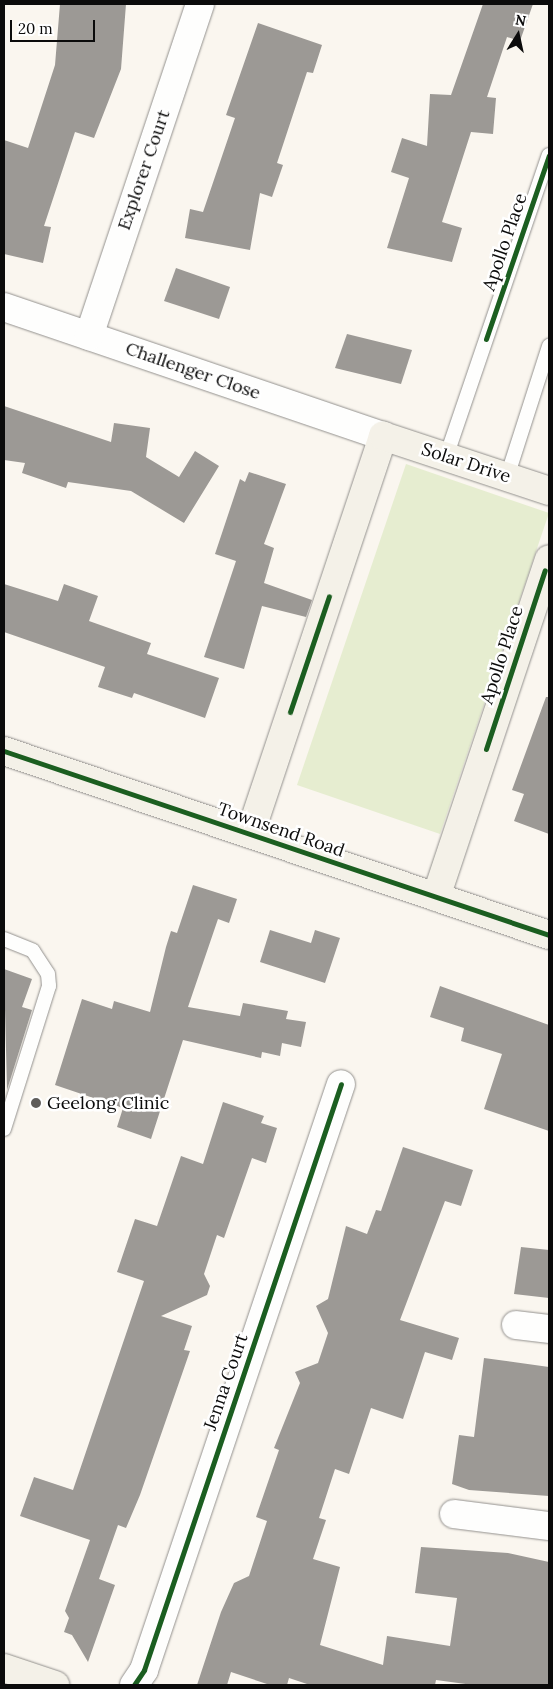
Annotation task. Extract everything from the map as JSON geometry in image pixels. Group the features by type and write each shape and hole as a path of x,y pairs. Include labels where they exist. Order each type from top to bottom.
{"street":[{"name":"Explorer Court","path":"89,336 200,4"},
{"name":"Challenger Close","path":"4,307 382,436"},
{"name":"Solar Drive","path":"382,436 549,491"},
{"path":"250,834 382,436"},
{"name":"Apollo Place","path":"436,897 549,559"},
{"name":"Townsend Road","path":"4,752 549,935"},
{"name":"Jenna Court","path":"134,1685 148,1660 341,1084"},
{"path":"516,1325 549,1329"},
{"path":"454,1514 549,1526"},
{"path":"4,1668 55,1685"}],"lane":[{"name":"Apollo Place","path":"446,457 549,155"},
{"path":"507,477 549,346"},
{"path":"4,939 33,951 48,974 48,986 4,1129"}],"green space":[{"path":"406,464 549,513 440,834 297,785"}],"building":[{"path":"60,4 126,4 121,69 94,138 75,132 44,226 51,227 43,263 4,254 4,140 28,148 55,65"},
{"path":"483,4 533,4 520,41 507,37 487,97 496,98 493,134 471,132 442,222 462,228 452,262 387,248 409,178 391,172 402,138 427,146 430,94 451,95"},
{"path":"258,23 322,45 313,73 307,72 277,163 283,165 272,197 260,193 250,250 185,238 190,209 203,212 235,118 226,115"},
{"path":"176,268 230,287 219,319 164,301"},
{"path":"347,334 412,350 401,384 335,368"},
{"path":"4,406 111,442 114,423 150,428 146,457 179,477 195,451 219,466 184,523 131,491 68,482 66,488 22,473 25,463 4,460"},
{"path":"249,472 286,484 264,544 274,548 264,583 312,600 306,617 262,606 244,669 204,657 236,561 215,554 240,479 245,482"},
{"path":"4,584 58,601 64,584 98,596 89,621 151,643 147,654 219,678 205,718 134,693 132,698 98,687 105,667 4,632"},
{"path":"546,697 549,697 549,834 514,821 524,794 512,790"},
{"path":"193,885 237,899 229,923 218,919 188,1007 240,1016 243,1003 288,1011 286,1019 306,1022 301,1047 282,1043 280,1056 262,1052 261,1058 183,1040 151,1139 117,1127 123,1108 55,1085 82,999 112,1009 114,1001 150,1012 171,931 177,933"},
{"path":"270,930 311,943 315,930 340,938 325,983 260,962"},
{"path":"4,969 32,979 22,1007 32,1010 7,1090"},
{"path":"440,986 549,1025 549,1131 484,1109 502,1054 461,1041 464,1028 430,1017"},
{"path":"223,1102 264,1116 261,1123 277,1128 266,1163 252,1158 224,1238 217,1235 204,1274 210,1286 207,1295 161,1316 192,1326 184,1350 190,1351 140,1495 126,1528 118,1525 99,1579 115,1585 88,1662 72,1635 64,1632 69,1618 65,1611 90,1540 20,1516 34,1477 73,1490 144,1281 117,1272 135,1219 157,1226 181,1156 203,1164"},
{"path":"403,1147 473,1170 461,1206 445,1201 400,1320 459,1338 452,1360 425,1352 403,1419 371,1408 349,1474 335,1469 319,1518 326,1520 313,1559 340,1567 320,1645 383,1665 387,1636 450,1646 457,1598 415,1593 421,1547 508,1553 549,1562 549,1685 473,1685 436,1680 435,1685 310,1685 289,1678 287,1685 270,1685 231,1672 227,1685 197,1685 221,1612 234,1583 249,1576 267,1521 256,1517 279,1450 274,1448 300,1383 295,1372 318,1363 328,1333 316,1306 328,1299 346,1226 367,1234 376,1210 381,1211"},
{"path":"521,1247 549,1250 549,1298 514,1294"},
{"path":"484,1358 549,1367 549,1496 469,1490 452,1484 459,1435 474,1437"}],"cycle path":[{"path":"486,339 549,155"},
{"path":"486,749 545,570"},
{"path":"290,712 329,596"},
{"path":"4,751 549,935"},
{"path":"134,1685 144,1670 341,1084"}],"place":[{"name":"Geelong Clinic","path":"36,1103"}]}
